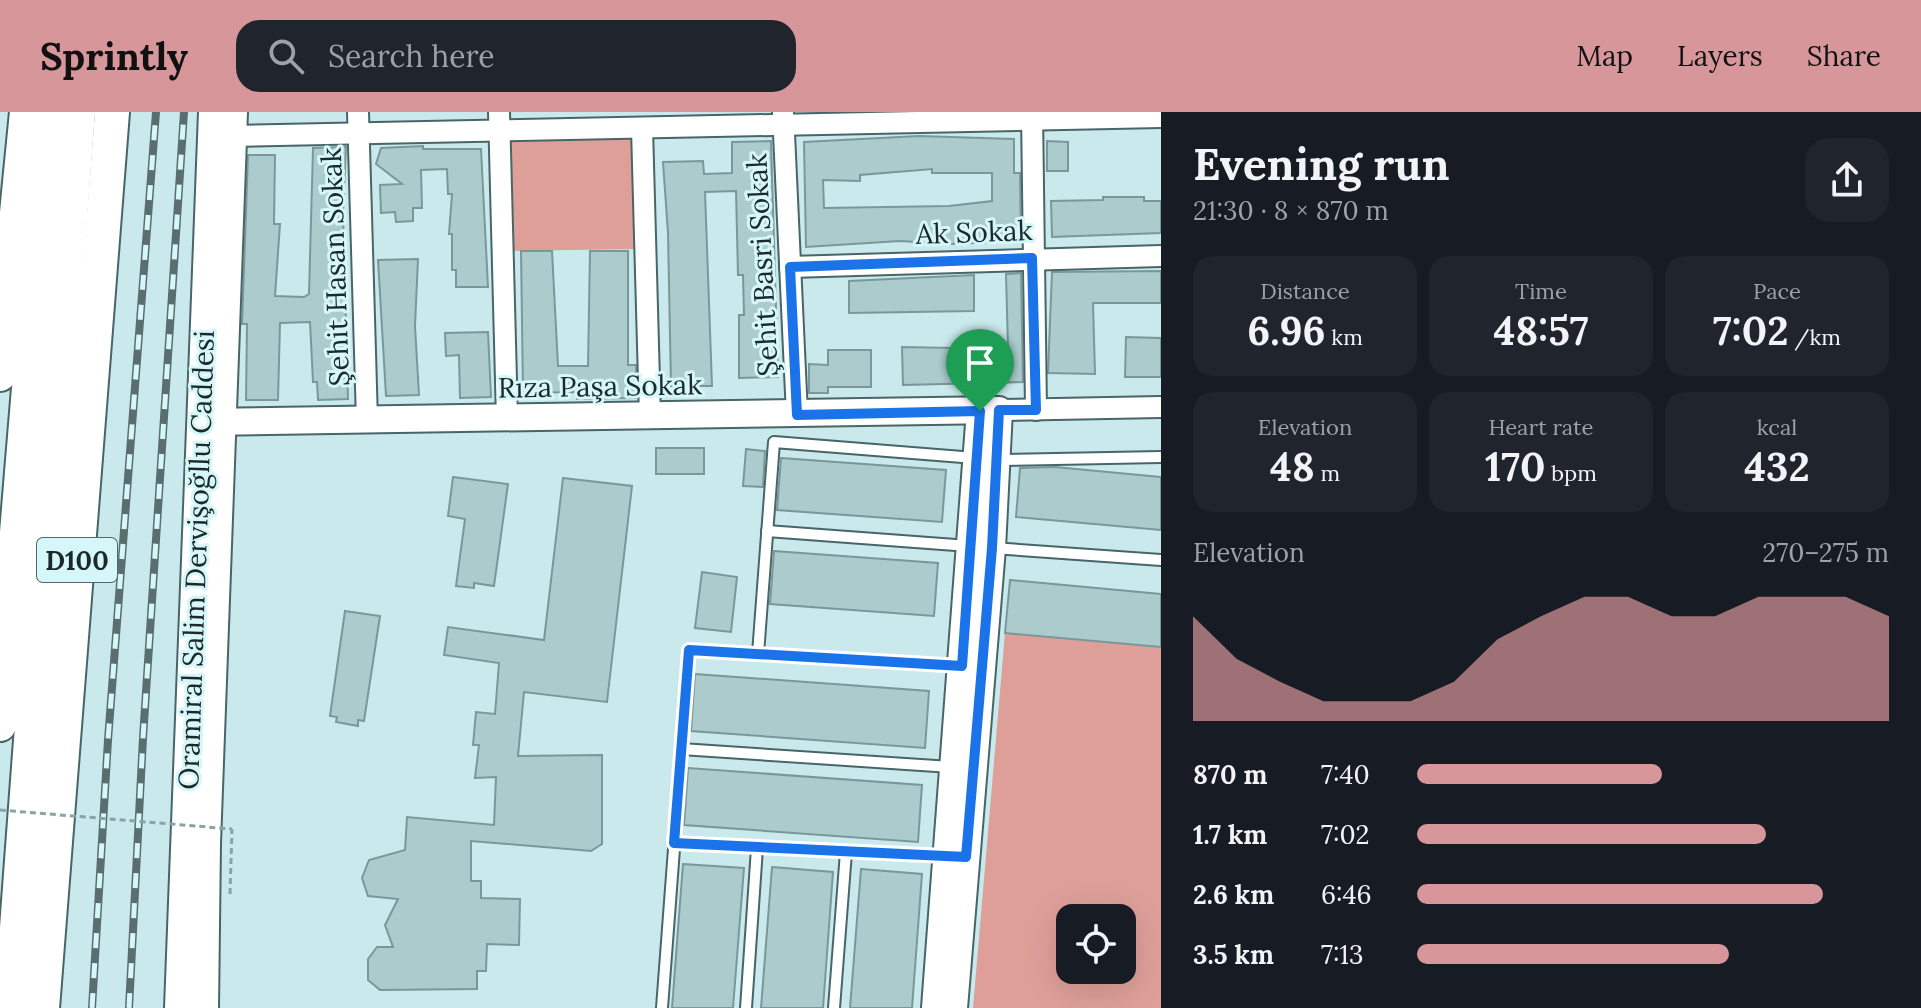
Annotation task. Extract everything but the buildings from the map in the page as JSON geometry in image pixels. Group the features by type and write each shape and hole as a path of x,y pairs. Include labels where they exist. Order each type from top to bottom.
{"highway":[{"name":"D100","path":"11,1008 78,112"},
{"name":"D100","path":"42,1008 112,112"}],"main road":[{"name":"Oramiral Salim Dervişoğllu Caddesi","path":"204,1008 213,112"},
{"path":"0,375 33,113"},
{"path":"0,725 33,113"},
{"name":"Oramiral Salim Dervişoğllu Caddesi","path":"179,1008 232,124"}],"street":[{"name":"Şehit Hasan Sokak","path":"358,112 367,421"},
{"path":"232,124 359,134 499,121 642,128 783,119 1032,115 1161,117"},
{"path":"1032,115 1036,410"},
{"name":"Şehit Basri Sokak","path":"783,119 797,415"},
{"path":"499,121 507,419"},
{"path":"642,128 650,417"},
{"name":"Ak Sokak","path":"790,267 1161,256"},
{"path":"954,1008 957,857 990,411 1161,407"},
{"name":"Rıza Paşa Sokak","path":"212,422 990,411"},
{"path":"935,1008 957,857"}],"lane":[{"path":"758,654 774,442 988,459 1161,457"},
{"path":"767,531 1161,560"},
{"path":"662,1008 689,650 972,667"},
{"path":"681,749 964,768"},
{"path":"674,843 957,857"},
{"path":"746,1008 757,848"},
{"path":"834,1008 846,852"}],"path":[{"path":"0,810 232,829 230,894"}],"shaded area":[{"path":"635,137 636,249 508,251 507,139"},
{"path":"1005,633 1161,647 1161,1008 973,1008"}],"railway":[{"path":"92,1008 108,740 156,112"},
{"path":"129,1008 143,738 184,112"}],"route":[{"path":"1032,258 1036,410 999,410 992,548 966,857 674,843 689,650 962,666 980,411 797,415 790,267 1032,258"}]}
